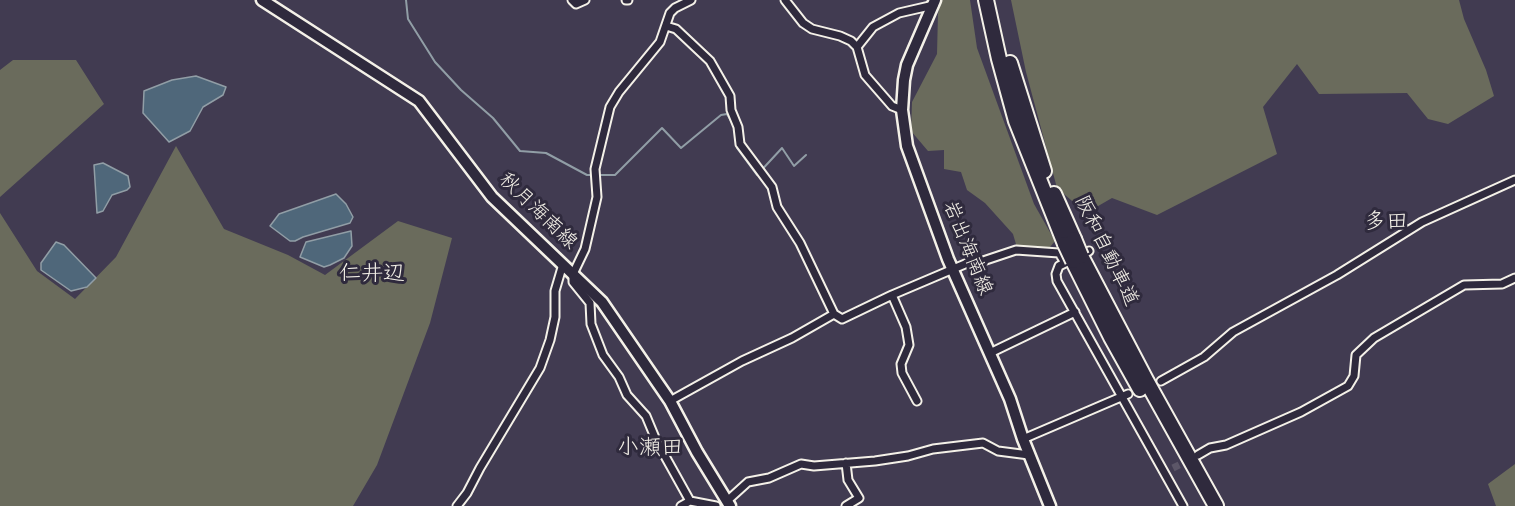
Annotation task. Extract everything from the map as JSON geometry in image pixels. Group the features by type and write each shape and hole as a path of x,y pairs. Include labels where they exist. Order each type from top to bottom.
{"highway":[{"name":"阪和自動車道","path":"986,0 1016,121 1111,338 1206,506"},
{"name":"阪和自動車道","path":"994,0 1024,112 1069,241"},
{"name":"阪和自動車道","path":"1077,258 1216,506"}],"main road":[{"name":"秋月海南線","path":"262,0 419,101 492,197 602,302 670,401 697,452 729,503"},
{"name":"岩出海南線","path":"935,2 907,65 904,80 902,110 907,146 952,269 1010,399 1023,439 1050,506"}],"street":[{"path":"572,0 576,4 585,0"},
{"path":"690,501 656,441 646,416 627,395 619,377 603,355 591,324 590,303 587,297 575,287 573,274 585,249 597,197 595,168 610,107 619,92 660,42 670,13 691,0"},
{"path":"785,0 802,23 812,29 851,41 857,47 865,75 892,106 902,110"},
{"path":"857,47 873,27 899,13 935,2"},
{"path":"666,26 676,29 710,61 730,96 731,110 738,127 740,144 772,188 777,207 800,243 834,314 842,319 952,269 1022,250 1059,253 1077,258"},
{"path":"1161,381 1204,357 1233,332 1337,275 1422,222 1515,180"},
{"path":"1077,258 1059,266 1056,274 1057,281 1125,394 1183,506"},
{"path":"457,506 467,493 540,368 550,340 555,317 555,291 563,264"},
{"path":"1198,454 1210,448 1226,445 1301,412 1348,386 1354,376 1356,355 1374,339 1464,285 1502,284 1515,278"},
{"path":"892,295 906,327 909,345 901,364 902,373 917,401"},
{"path":"990,353 1075,312"},
{"path":"670,401 834,314"},
{"path":"1023,439 1125,394"},
{"path":"729,503 748,483 769,478 801,464 814,466 908,456 933,449 983,443 998,451 1029,455"},
{"path":"846,463 848,480 859,498 846,506"},
{"path":"1164,473 1173,468"},
{"path":"681,506 690,501 716,506"}],"green space":[{"path":"941,0 970,0 977,48 1034,204 1055,241 1045,253 1018,251 1013,234 985,203 967,190 961,172 944,169 944,150 928,151 911,131 912,102 937,54 938,14"},
{"path":"1011,0 1459,0 1464,19 1486,70 1494,96 1448,124 1428,119 1407,93 1319,94 1297,64 1263,107 1277,154 1157,215 1112,198 1086,213 1057,188 1026,72"},
{"path":"13,60 76,60 104,104 0,197 0,70"},
{"path":"176,146 224,229 288,255 325,275 398,221 452,238 430,323 377,465 353,506 0,506 0,213 37,271 75,299 116,257"},
{"path":"1515,464 1515,506 1496,506 1488,484"}],"water":[{"path":"196,76 226,87 223,95 203,107 190,131 169,142 143,113 144,91 172,80"},
{"path":"103,163 128,176 130,187 112,195 103,211 97,213 94,165"},
{"path":"336,194 346,204 353,217 350,223 295,241 290,241 270,226 279,214"},
{"path":"351,231 352,246 344,258 324,267 300,257 306,242"},
{"path":"56,242 64,245 96,278 87,287 71,291 41,270 41,263"}],"waterway":[{"path":"406,0 408,19 435,62 461,90 493,118 520,151 546,153 587,175 615,175 662,128 681,148 721,115 727,114 734,126 737,148 757,175 782,148 794,166 806,155"}],"tunnel":[{"path":"1173,468 1191,459"}],"district":[{"name":"多田","path":"1386,225"},
{"name":"仁井辺","path":"372,277"},
{"name":"小瀬田","path":"650,451"}]}
